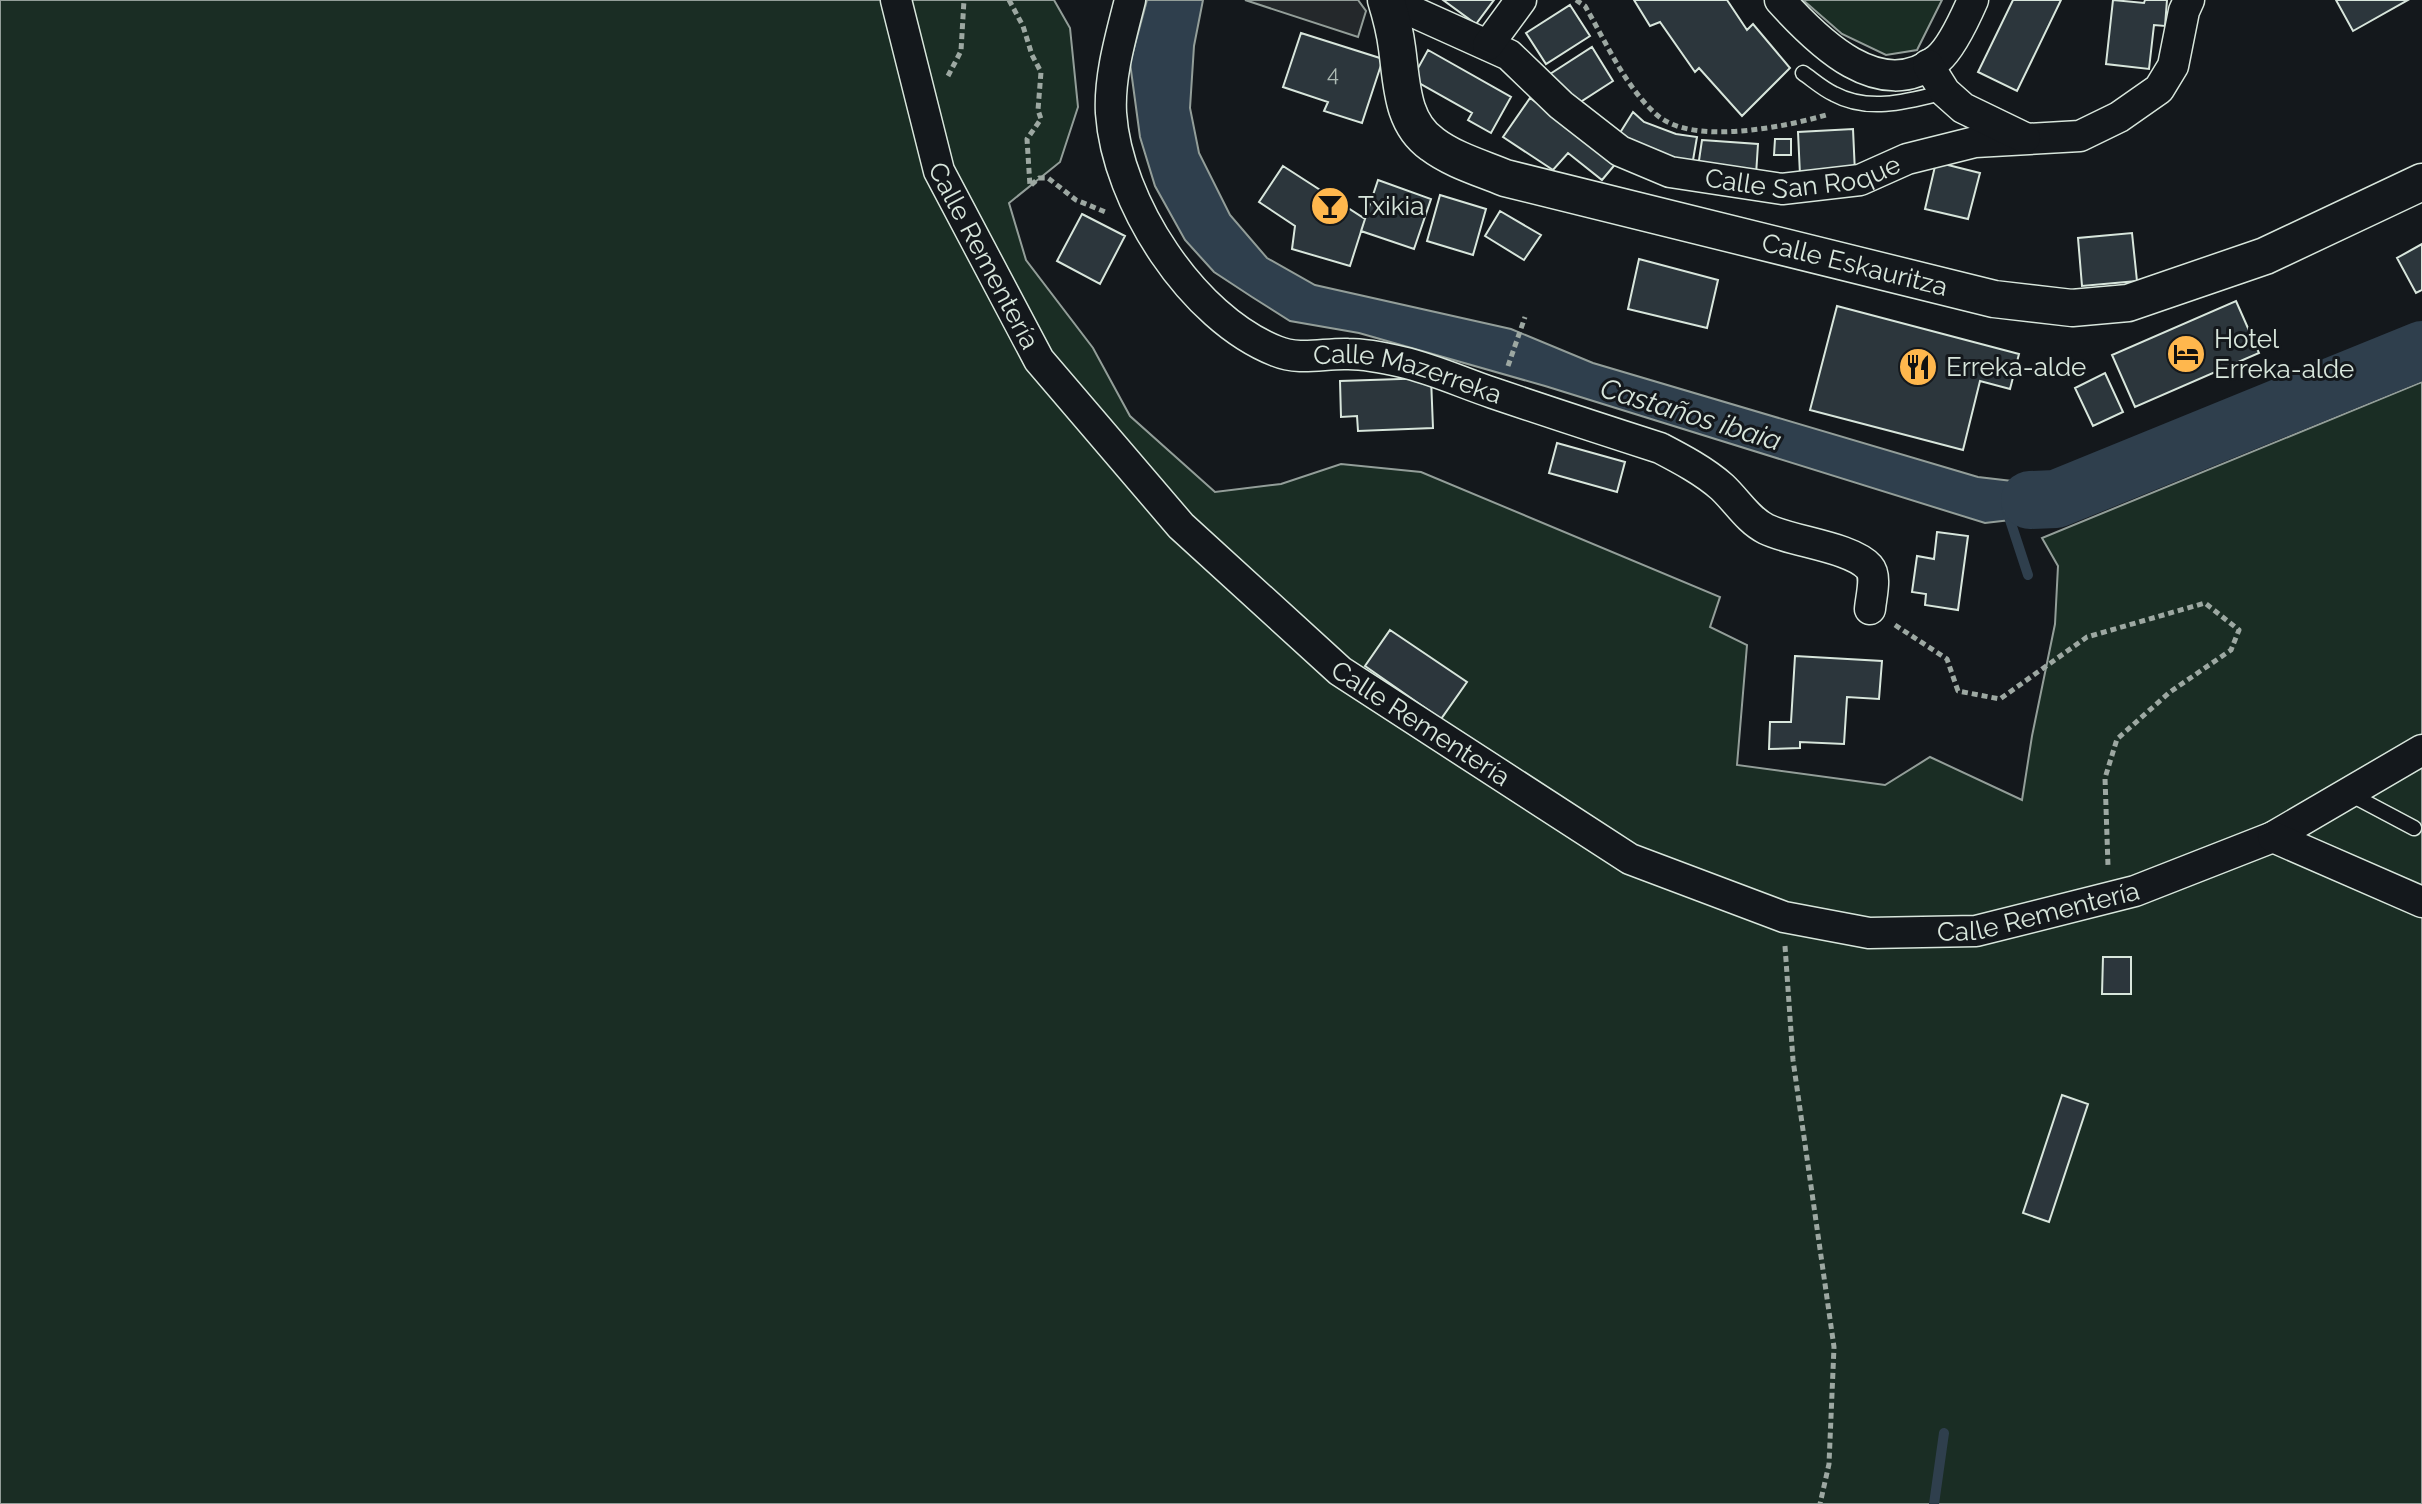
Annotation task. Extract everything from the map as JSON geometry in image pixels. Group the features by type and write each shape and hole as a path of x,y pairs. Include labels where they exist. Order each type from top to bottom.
{"street":[{"name":"Calle Rementería","path":"896,0 939,171 1039,360 1181,526 1340,671 1630,859 1784,917 1869,933 1976,931 2135,891 2273,837 2422,750"},
{"name":"Calle Mazerreka","path":"1130,0 1118,51 1111,110 1116,153 1130,190 1153,232 1187,284 1214,312 1275,351 1296,357 1348,354 1402,362 1660,448 1721,487 1763,528 1835,550 1866,564 1873,575 1870,609"},
{"name":"Calle San Roque","path":"1387,0 1509,55 1561,105 1620,151 1670,172 1782,189 1860,180 1921,156 1975,142 2080,136 2119,117 2159,89 2173,66 2189,0"},
{"name":"Calle Eskauritza","path":"1387,0 1404,101 1410,119 1432,144 1457,159 1505,178 1994,299 2072,308 2128,303 2265,256 2422,182"},
{"path":"1488,45 1521,0"},
{"path":"1780,0 1846,60 1863,70 1887,76 1914,72 1940,57 1973,0"},
{"path":"1928,65 1945,92 1963,108 2027,139"},
{"path":"2273,837 2422,902"}],"lane":[{"path":"1803,73 1835,95 1866,104 1900,104 1945,92"},
{"path":"2348,793 2414,828"}],"path":[{"path":"1009,0 1041,72 1038,110 1041,119 1027,139 1030,186 1039,178 1048,178 1076,200 1108,213 1125,236 1153,232"},
{"path":"1576,0 1585,6 1638,96 1659,118 1678,126 1705,131 1760,129 1866,104"},
{"path":"1507,371 1525,317"},
{"path":"1870,609 1947,659 1958,691 2000,699 2087,637 2205,603 2239,630 2231,650 2170,692 2117,739 2105,778 2109,897"},
{"path":"1784,917 1793,1060 1834,1347 1829,1464 1820,1504"}],"green space":[{"path":"0,0 1054,0 1070,28 1078,107 1060,162 1009,203 1026,260 1093,348 1130,416 1215,492 1281,484 1341,464 1421,472 1720,597 1710,627 1747,645 1737,765 1885,785 1930,757 2022,800 2055,624 2058,566 2042,538 2422,382 2422,1504 0,1504"},
{"path":"1803,0 1942,0 1917,50 1886,55 1842,34"}],"shaded area":[{"path":"1245,0 1358,0 1366,11 1358,37"}],"water":[{"path":"1147,0 1203,0 1194,46 1190,108 1199,153 1230,215 1267,258 1315,285 1511,329 1593,363 1978,477 2038,484 2107,478 2061,508 2028,518 1985,523 1545,386 1359,333 1290,321 1214,272 1185,240 1155,186 1140,137 1130,63"}],"building":[{"path":"1443,0 1494,0 1476,24"},
{"path":"1634,0 1727,0 1747,30 1753,24 1790,68 1742,116 1699,68 1695,72 1660,22 1650,26"},
{"path":"2013,0 2061,0 2017,91 1978,72"},
{"path":"2113,0 2144,3 2145,0 2167,0 2165,26 2154,25 2149,69 2106,64"},
{"path":"2336,0 2408,0 2353,31"},
{"path":"1570,5 1590,36 1546,64 1526,33"},
{"path":"1301,33 1383,59 1362,123 1324,111 1328,102 1283,87"},
{"path":"1592,47 1613,81 1571,108 1550,74"},
{"path":"1428,50 1511,97 1491,133 1468,120 1472,113 1412,79"},
{"path":"1530,98 1618,161 1602,180 1568,153 1553,170 1503,137"},
{"path":"1633,112 1644,122 1676,134 1697,137 1692,166 1618,136"},
{"path":"1853,129 1855,173 1800,175 1798,132"},
{"path":"1775,139 1791,139 1791,155 1774,155"},
{"path":"1702,140 1758,144 1756,175 1698,167"},
{"path":"1936,162 1980,173 1968,219 1925,209"},
{"path":"1283,166 1365,219 1350,266 1292,249 1295,226 1259,202"},
{"path":"1378,180 1431,199 1414,249 1361,231"},
{"path":"1440,195 1486,209 1473,255 1427,241"},
{"path":"1500,211 1541,235 1524,260 1485,236"},
{"path":"1082,214 1125,236 1100,284 1057,261"},
{"path":"2132,233 2137,281 2082,286 2078,238"},
{"path":"2422,244 2422,290 2416,293 2397,258"},
{"path":"1639,259 1718,280 1707,328 1628,309"},
{"name":"Hotel Erreka-alde","path":"2236,301 2259,353 2135,407 2112,355"},
{"name":"Erreka-alde","path":"1837,306 2019,354 2010,389 1980,381 1963,450 1810,410"},
{"path":"2105,373 2123,412 2093,426 2075,388"},
{"path":"1431,378 1433,428 1358,431 1357,416 1341,417 1340,381"},
{"path":"1557,443 1625,462 1617,492 1549,473"},
{"path":"1937,532 1968,536 1958,610 1925,605 1926,594 1912,592 1917,556 1934,559"},
{"path":"1390,630 1467,682 1441,719 1365,666"},
{"path":"1795,656 1882,661 1879,699 1847,697 1844,744 1800,742 1800,748 1769,749 1770,722 1791,722"},
{"path":"2103,957 2131,957 2131,994 2102,994"},
{"path":"2062,1095 2088,1104 2049,1222 2023,1213"}],"waterway":[{"name":"Castaños ibaia","path":"2030,500 2056,499 2422,350"},
{"path":"2006,508 2028,575"},
{"path":"1934,1504 1944,1433"}],"place":[{"name":"Txikia","path":"1330,206"},
{"name":"Hotel Erreka-alde","path":"2186,354"},
{"name":"Erreka-alde","path":"1918,367"}]}
